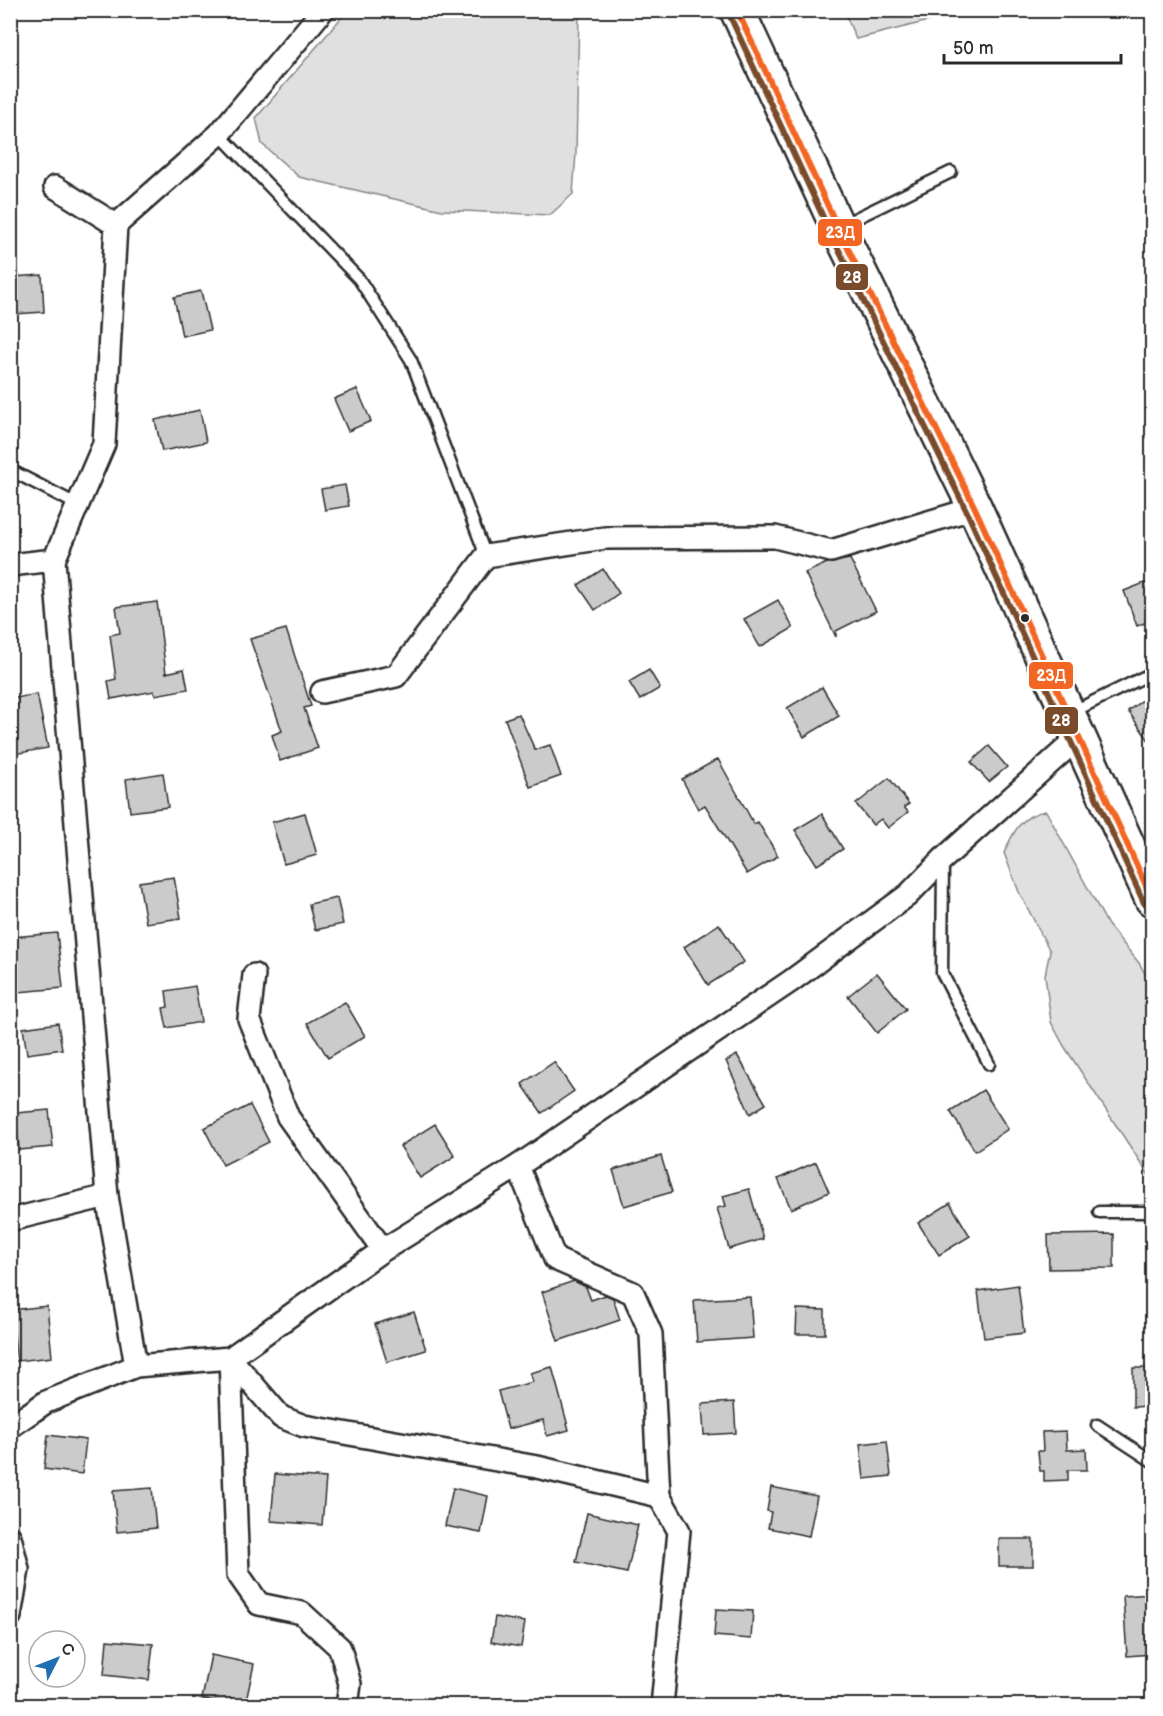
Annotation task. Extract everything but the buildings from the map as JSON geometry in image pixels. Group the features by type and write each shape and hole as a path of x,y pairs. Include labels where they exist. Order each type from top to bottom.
{"main road":[{"path":"737,10 837,228 975,508 1152,899"}],"street":[{"path":"136,1366 107,1196 54,560 104,444 116,225 219,134 323,10"},
{"path":"55,188 116,225"},
{"path":"322,692 396,676 486,556 605,538 775,537 831,551 975,508"},
{"path":"10,565 54,560"},
{"path":"10,1427 46,1402 136,1366 230,1358 383,1250 518,1166 791,981 908,895 1074,725"},
{"path":"254,975 249,1020 288,1117 383,1250"},
{"path":"518,1166 555,1259 633,1293 651,1335 659,1496 679,1531 662,1706"},
{"path":"10,1220 107,1196"},
{"path":"230,1358 281,1417 304,1426 537,1467 659,1496"},
{"path":"230,1358 238,1574 259,1604 302,1613 340,1648 350,1684 347,1706"},
{"path":"10,1537 18,1569 10,1616"}],"lane":[{"path":"219,134 359,279 411,360 486,556"},
{"path":"837,228 951,172"},
{"path":"10,470 78,505"},
{"path":"1074,725 1152,673"},
{"path":"943,859 942,973 989,1065"},
{"path":"1099,1212 1152,1212"},
{"path":"1097,1425 1152,1461"}],"shaded area":[{"path":"347,11 579,11 573,194 550,215 442,210 299,177 262,144 256,118"},
{"path":"844,11 969,11 856,39"},
{"path":"1046,811 1108,925 1139,963 1152,986 1152,1180 1064,1046 1051,1022 1045,975 1050,951 1019,892 1004,853 1019,825 1031,816"}],"transit line":[{"name":"23Д","path":"737,10 838,228 975,508 1152,899"},
{"name":"28","path":"729,14 830,232 967,512 1144,903"}]}
